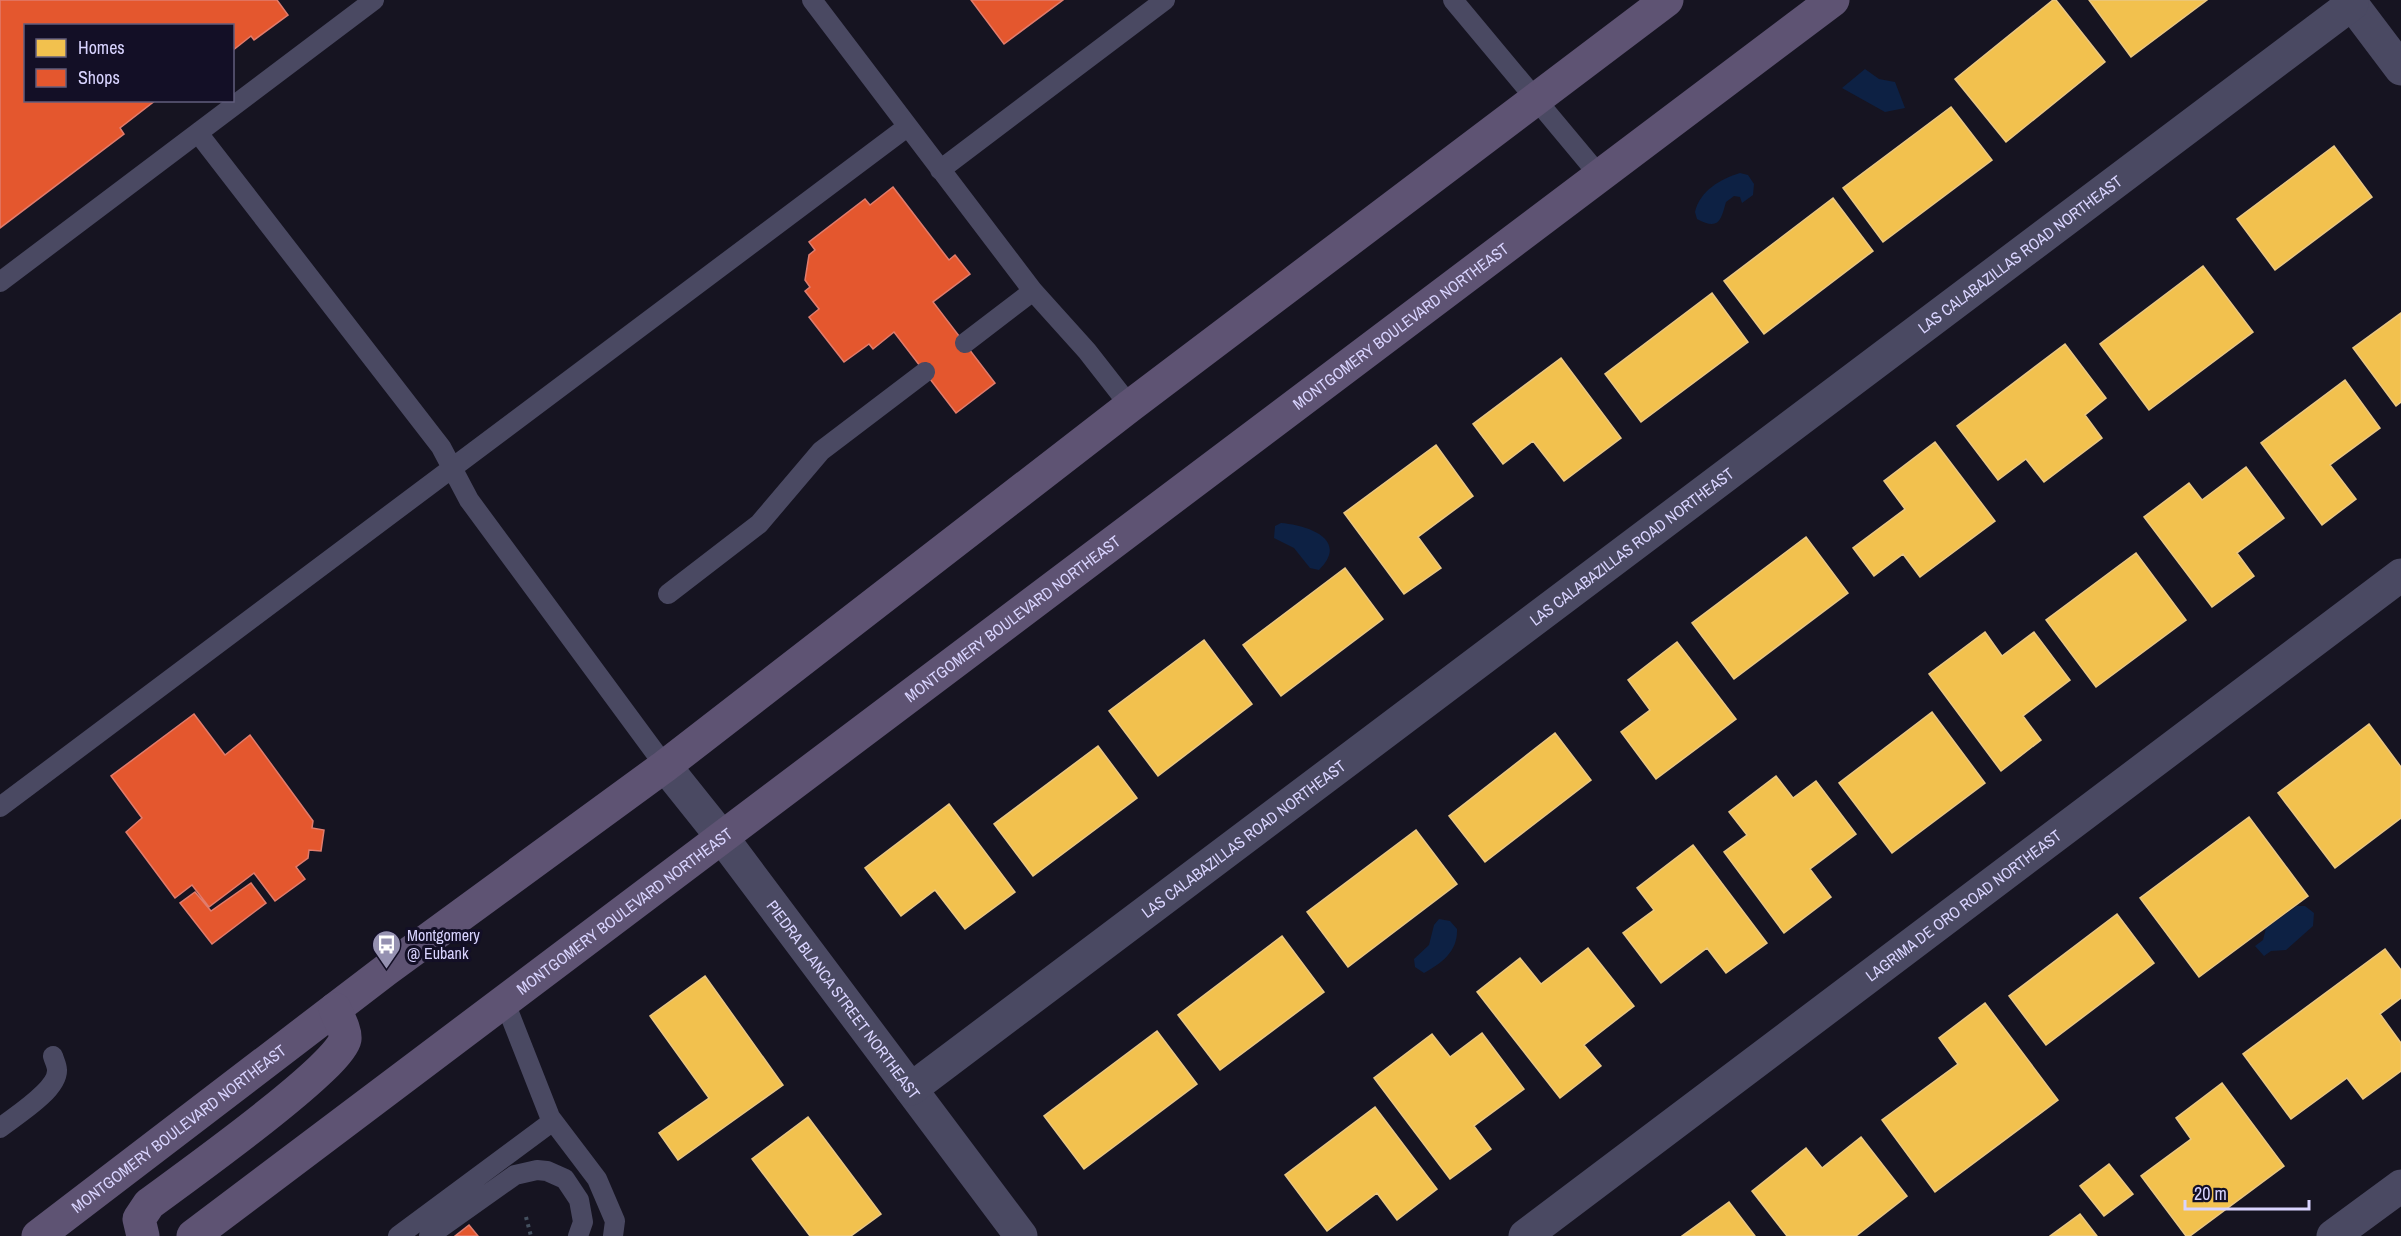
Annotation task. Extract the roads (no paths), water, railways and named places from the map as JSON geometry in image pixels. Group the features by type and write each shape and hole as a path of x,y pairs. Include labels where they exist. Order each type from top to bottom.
{"main road":[{"name":"MONTGOMERY BOULEVARD NORTHEAST","path":"38,1236 335,1009 665,765 1131,406 1667,0"},
{"name":"MONTGOMERY BOULEVARD NORTHEAST","path":"193,1236 1833,0"},
{"path":"143,1236 139,1219 148,1204 291,1097 341,1048 345,1035 335,1009"}],"street":[{"path":"2351,2 2401,69"},
{"name":"LAS CALABAZILLAS ROAD NORTHEAST","path":"911,1089 2351,2"},
{"name":"LAGRIMA DE ORO ROAD NORTHEAST","path":"1525,1236 2401,575"},
{"name":"PIEDRA BLANCA STREET NORTHEAST","path":"665,765 721,836 1021,1236"},
{"path":"2333,1236 2401,1186"}],"lane":[{"path":"0,282 374,0"},
{"path":"812,0 1033,291 1087,351 1131,406"},
{"path":"940,170 1165,0"},
{"path":"1453,0 1599,175"},
{"path":"0,807 907,127"},
{"path":"198,133 441,447 469,500 665,765"},
{"path":"965,343 1033,291"},
{"path":"668,594 759,524 821,451 925,372"},
{"path":"504,1000 553,1120 597,1179 615,1221 613,1236"},
{"path":"0,1128 54,1083 57,1071 53,1056"},
{"path":"398,1236 553,1120"},
{"path":"429,1236 515,1175 537,1170 547,1171 565,1179 579,1200 583,1222 578,1236"}],"water":[{"path":"1865,69 1879,79 1895,82 1905,108 1885,112 1842,88"},
{"path":"1740,173 1748,175 1754,184 1753,195 1742,203 1740,197 1734,196 1726,202 1715,224 1697,219 1695,212 1706,192 1718,182"},
{"path":"1281,523 1313,531 1327,542 1330,550 1319,570 1310,568 1294,548 1274,538 1275,526"},
{"path":"2297,906 2305,906 2314,913 2313,926 2286,950 2271,951 2264,956 2255,946 2263,940 2266,928"},
{"path":"1439,919 1450,921 1457,929 1457,937 1448,956 1424,973 1415,967 1414,959 1429,945 1434,925"}],"place":[{"name":"Montgomery @ Eubank","path":"386,970"}]}
